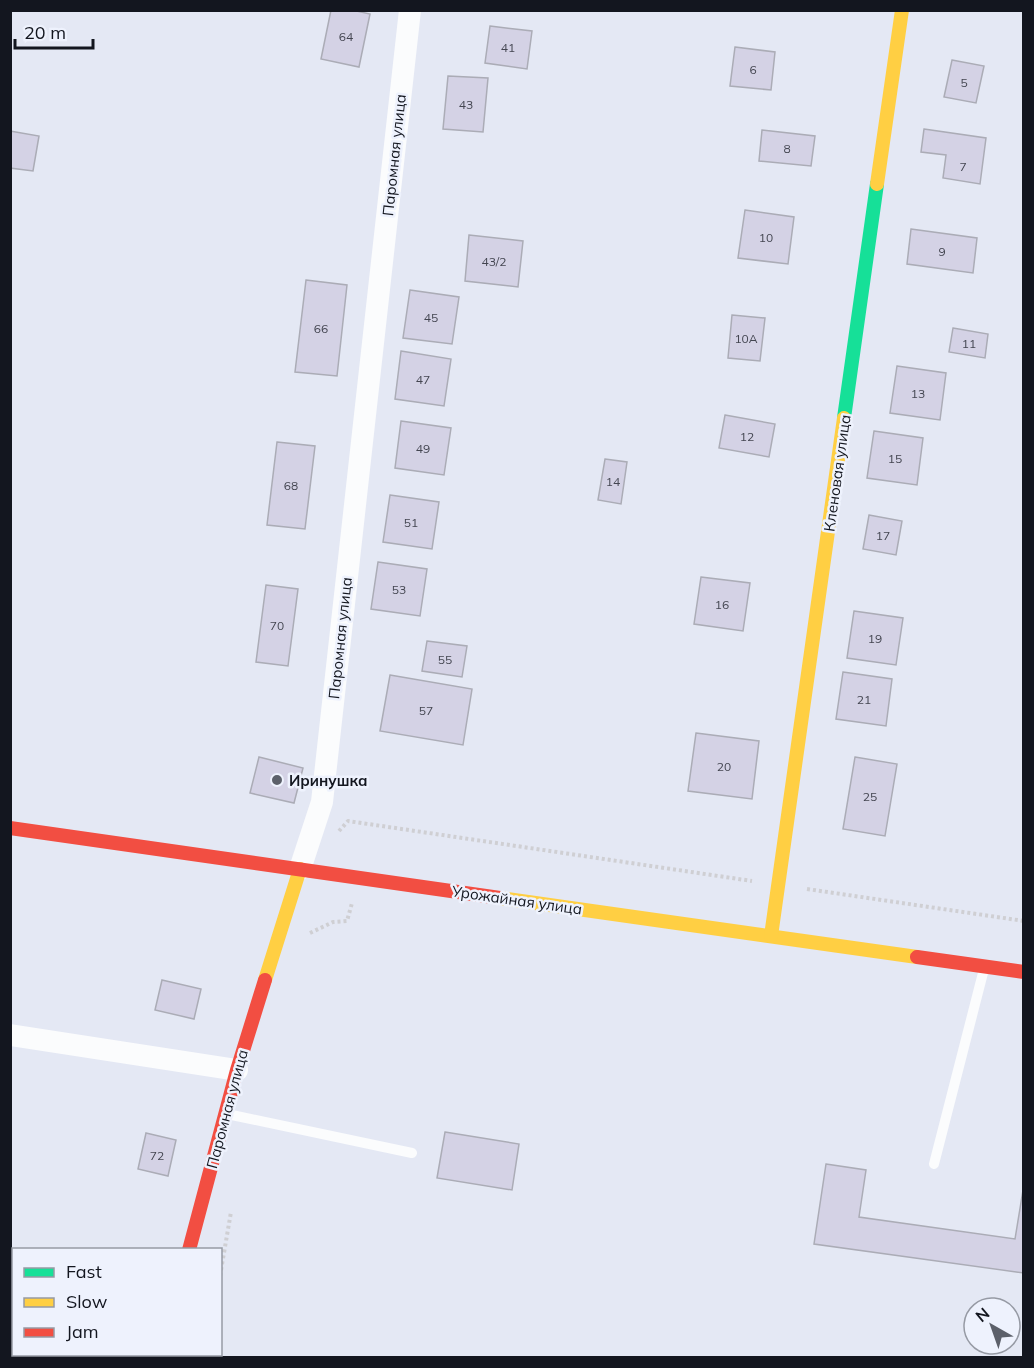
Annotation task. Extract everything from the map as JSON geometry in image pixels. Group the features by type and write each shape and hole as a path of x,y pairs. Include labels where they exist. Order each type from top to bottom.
{"main road":[{"name":"Кленовая улица","path":"771,936 902,10"},
{"name":"Урожайная улица","path":"10,828 1023,972"},
{"name":"Паромная улица","path":"190,1248 237,1070 300,869"}],"street":[{"name":"Паромная улица","path":"300,869 322,802 410,10"},
{"path":"10,1035 237,1070"}],"lane":[{"path":"934,1164 984,966"},
{"path":"225,1114 412,1153"}],"path":[{"path":"333,838 348,821 1023,921"},
{"path":"302,936 333,922 347,921 359,878"},
{"path":"222,1264 232,1204"}],"building":[{"path":"331,10 352,10 370,14 359,67 321,59"},
{"path":"490,26 532,31 527,69 485,63"},
{"path":"735,47 775,52 771,90 730,86"},
{"path":"952,60 984,66 976,103 944,97"},
{"path":"448,76 488,78 483,132 443,129"},
{"path":"924,129 986,138 980,184 943,178 946,155 921,152"},
{"path":"762,130 815,136 811,166 759,161"},
{"path":"10,131 39,136 33,171 10,168"},
{"path":"745,210 794,217 788,264 738,258"},
{"path":"911,229 977,238 973,273 907,264"},
{"path":"469,235 523,241 518,287 465,281"},
{"path":"306,280 347,285 337,376 295,372"},
{"path":"410,290 459,297 452,344 403,338"},
{"path":"732,315 765,318 760,361 728,358"},
{"path":"953,328 988,334 985,358 949,352"},
{"path":"401,351 451,359 444,406 395,399"},
{"path":"897,366 946,373 940,420 890,413"},
{"path":"725,415 775,424 769,457 719,448"},
{"path":"401,421 451,428 444,475 395,468"},
{"path":"874,431 923,438 917,485 867,478"},
{"path":"277,442 315,446 305,529 267,525"},
{"path":"605,459 627,462 621,504 598,500"},
{"path":"390,495 439,502 432,549 383,542"},
{"path":"869,515 902,521 896,555 863,549"},
{"path":"378,562 427,569 420,616 371,609"},
{"path":"701,577 750,583 743,631 694,624"},
{"path":"266,585 298,589 288,666 256,662"},
{"path":"854,611 903,618 896,665 847,658"},
{"path":"427,641 467,646 462,677 422,671"},
{"path":"843,672 892,679 886,726 836,719"},
{"path":"390,675 472,689 463,745 380,731"},
{"path":"696,733 759,741 752,799 688,791"},
{"path":"259,757 303,768 294,803 250,793"},
{"path":"855,757 897,764 885,836 843,829"},
{"path":"162,980 201,989 194,1019 155,1010"},
{"path":"445,1132 519,1144 512,1190 437,1178"},
{"path":"146,1133 176,1140 168,1176 138,1169"},
{"path":"826,1164 866,1170 859,1217 1015,1239 1024,1184 1024,1273 814,1244"}],"traffic: fast":[{"path":"844,418 877,184"}],"traffic: slow":[{"path":"877,184 902,10"},
{"path":"771,936 844,418"},
{"path":"265,980 300,869"},
{"path":"500,898 917,957"}],"traffic: jam":[{"path":"10,828 500,898"},
{"path":"917,957 1024,972"},
{"path":"190,1248 237,1070 265,980"}],"place":[{"name":"Иринушка","path":"277,780"}]}
